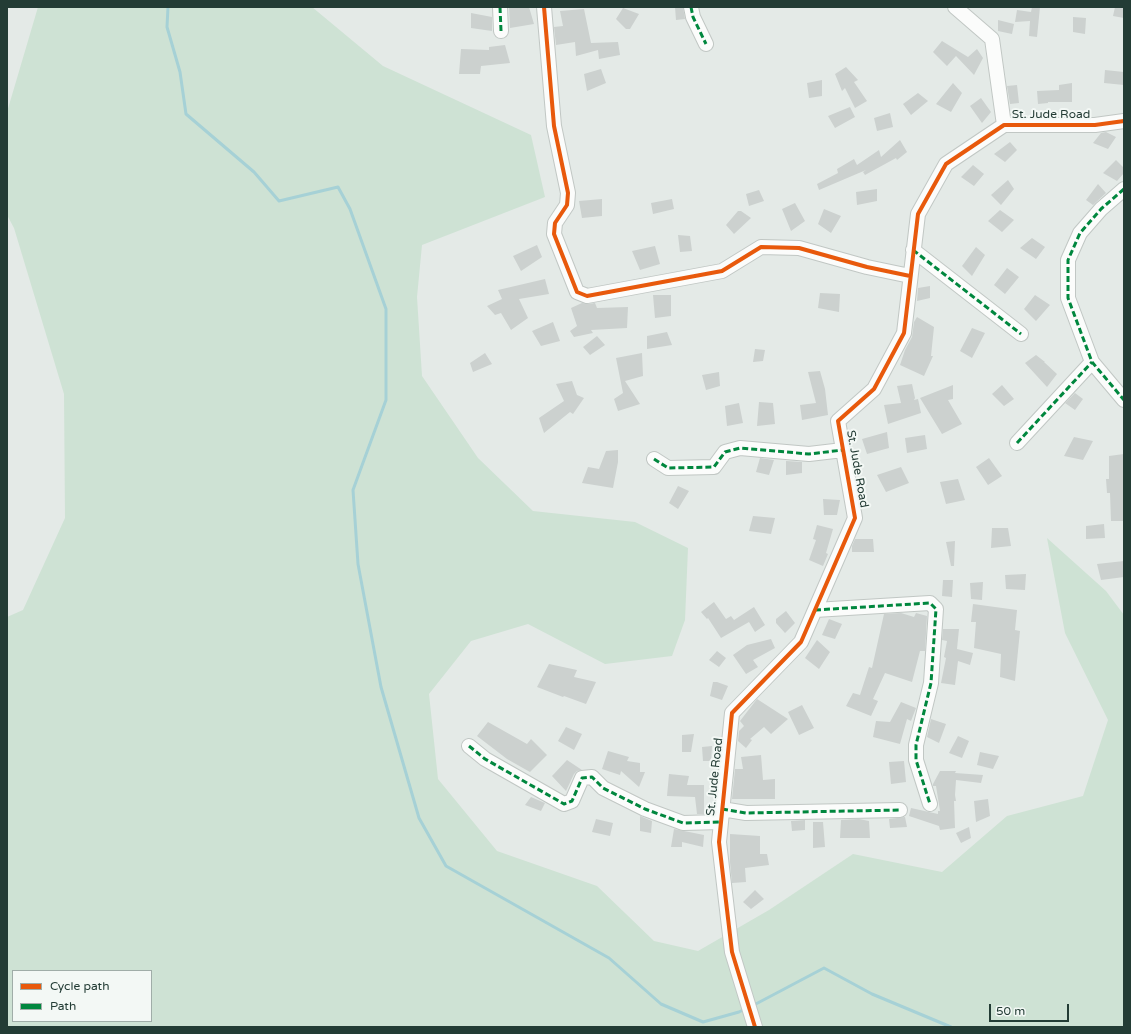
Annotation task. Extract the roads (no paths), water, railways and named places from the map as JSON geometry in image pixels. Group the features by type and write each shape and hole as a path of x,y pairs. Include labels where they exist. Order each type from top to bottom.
{"street":[{"path":"500,7 501,31"},
{"path":"544,7 554,126 568,193 567,205 555,223 554,234 577,292 587,296 722,271 762,247 799,248 867,267 910,276"},
{"path":"691,7 693,17 706,44"},
{"path":"955,7 992,39 1004,125"},
{"name":"St. Jude Road","path":"755,1026 732,952 719,842 732,713 801,642 855,518 838,421 874,389 904,333 918,214 946,164 1004,125 1095,125 1124,121"},
{"path":"1124,189 1100,209 1080,233 1068,260 1068,298 1092,362 1124,400"},
{"path":"914,250 1021,334"},
{"path":"1017,443 1092,362"},
{"path":"654,459 668,468 714,466 725,452 740,448 809,454 843,450"},
{"path":"815,610 930,603 936,609 931,683 916,744 916,760 930,804"},
{"path":"469,746 485,759 564,804 572,801 582,778 592,777 603,788 645,809 683,823 746,813 900,810"}],"waterway":[{"path":"168,7 167,27 180,72 186,114 254,172 279,201 338,187 350,209 386,309 386,400 353,490 358,564 381,687 419,818 446,866 609,958 661,1004 703,1022 745,1009"},
{"path":"752,1006 824,968 872,994 951,1027"}]}
